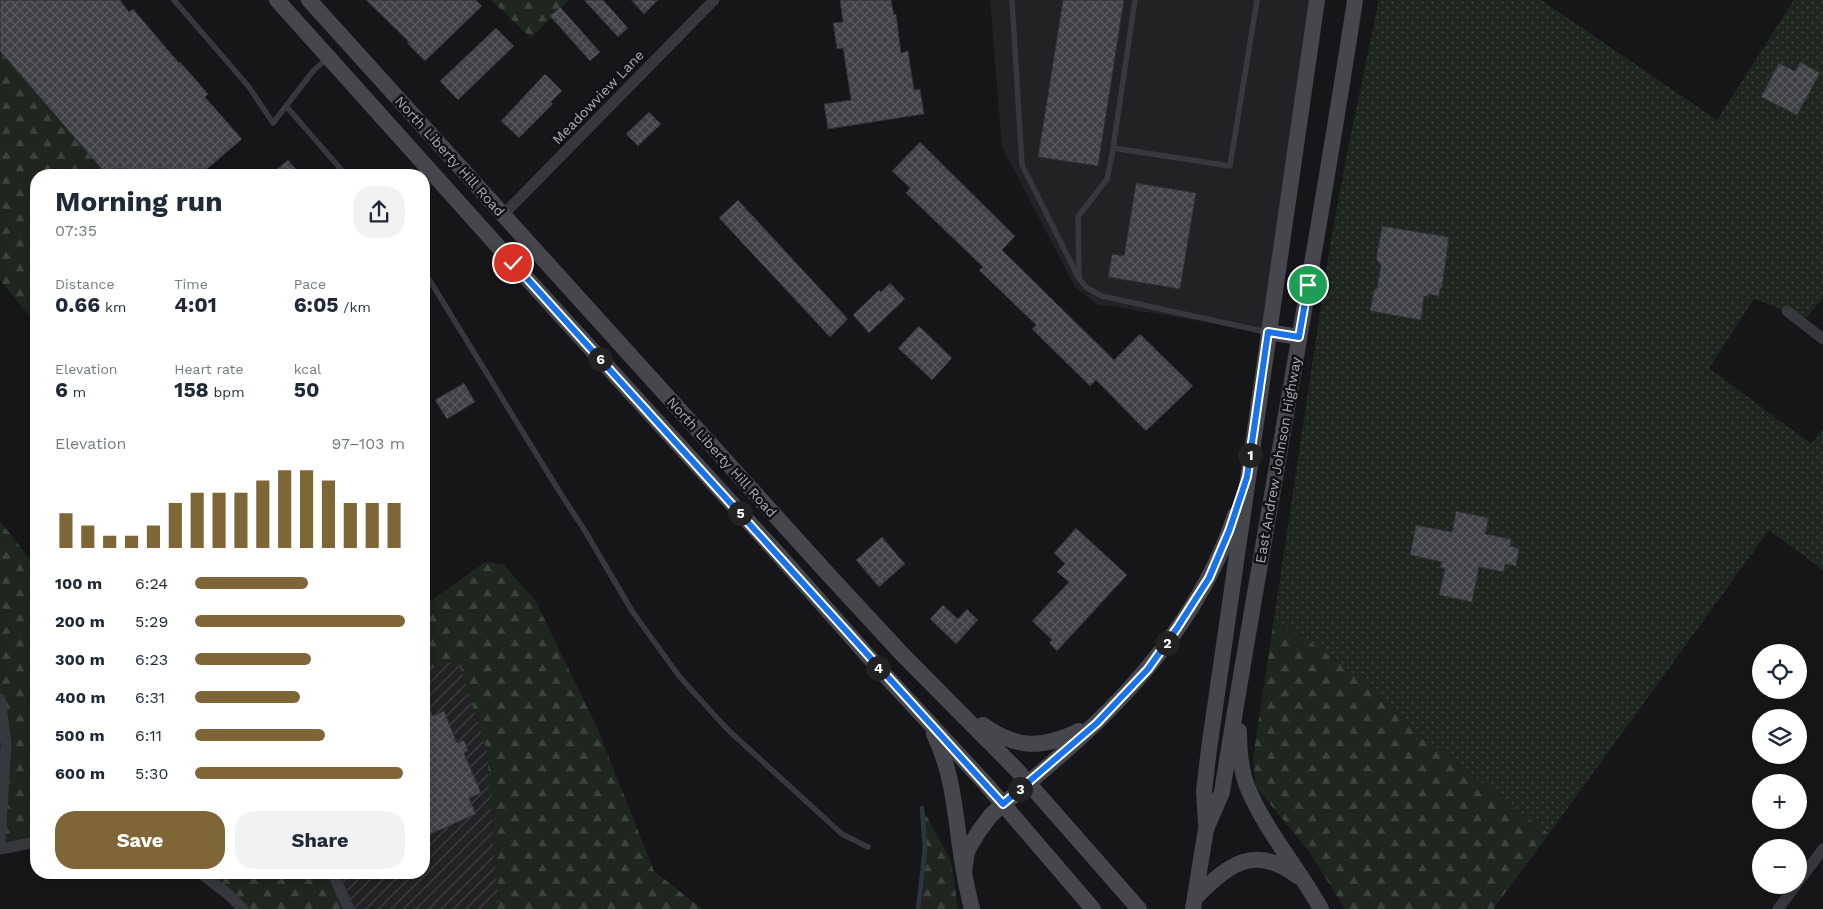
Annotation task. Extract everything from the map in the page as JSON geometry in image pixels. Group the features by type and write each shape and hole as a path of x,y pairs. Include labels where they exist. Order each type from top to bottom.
{"main road":[{"name":"North Liberty Hill Road","path":"277,0 428,169"},
{"name":"North Liberty Hill Road","path":"309,0 828,574 902,654 1028,782 1139,909"},
{"name":"East Andrew Johnson Highway","path":"1194,904 1206,828 1204,791 1207,766 1317,0"},
{"name":"East Andrew Johnson Highway","path":"1206,828 1222,792 1327,181 1355,0"},
{"name":"North Liberty Hill Road","path":"430,171 1003,804 1093,909"},
{"path":"486,233 503,215"},
{"path":"1268,332 1299,337"},
{"path":"964,872 967,851 978,831 991,816 1097,723 1148,669 1209,578 1229,531 1247,477"},
{"path":"1239,691 1239,750 1248,790 1270,832 1307,884 1321,909"},
{"path":"958,709 1008,741 1021,744 1062,739 1097,723"},
{"path":"929,723 946,761 951,780 964,872 972,909"},
{"path":"1194,904 1217,876 1240,862 1262,859 1285,867 1307,884"}],"street":[{"name":"Meadowview Lane","path":"503,215 714,0"},
{"path":"1787,311 1823,340"},
{"path":"0,699 6,744 0,840"},
{"path":"0,849 30,843"},
{"path":"1807,870 1823,849"},
{"path":"208,879 228,894 243,909"},
{"path":"335,879 349,909"},
{"path":"1778,909 1789,894"}],"lane":[{"path":"174,0 249,87 273,123 297,90 314,70 328,58"},
{"path":"1012,0 1022,165 1079,279 1087,288 1102,296 1268,332"},
{"path":"1079,279 1078,217 1106,178 1114,148 1135,0"},
{"path":"1114,148 1230,166 1257,0"},
{"path":"286,106 341,169"},
{"path":"430,281 585,531 632,611 679,676 727,729 842,834 868,847"}],"shaded area":[{"path":"990,0 1317,0 1268,332 1096,304 1075,287 1002,147"},
{"path":"458,659 487,751 499,902 485,909 349,909 335,879 430,879 430,668"}],"green space":[{"path":"491,0 569,0 531,38"},
{"path":"1379,0 1541,0 1717,120 1794,0 1823,0 1823,298 1806,318 1754,299 1709,368 1811,444 1823,430 1823,570 1769,530 1549,834 1414,730 1355,675 1323,651 1274,619 1330,246"},
{"path":"0,51 102,169 30,169 30,317 0,280"},
{"path":"0,521 30,559 30,843 0,849 6,744 0,699"},
{"path":"485,562 503,564 535,600 596,725 654,871 702,909 485,909 499,902 487,751 458,660 430,668 430,601"},
{"path":"1274,619 1323,651 1355,675 1414,730 1549,834 1493,909 1345,909 1308,850 1256,787 1253,758"},
{"path":"922,808 951,861 958,909 918,909 925,849"},
{"path":"206,879 335,879 347,903 341,909 243,909"}],"building":[{"path":"0,0 120,0 129,12 133,9 197,81 208,94 205,97 242,139 207,169 102,169 0,51"},
{"path":"366,0 476,0 482,6 425,61 407,43 409,42"},
{"path":"584,0 603,0 628,28 618,37"},
{"path":"631,0 658,0 644,14"},
{"path":"840,0 891,0 894,15 896,14 901,53 908,51 914,90 920,89 924,114 828,129 824,104 851,100 843,48 837,49 833,23 843,22"},
{"path":"1063,0 1124,0 1098,166 1038,157"},
{"path":"560,7 600,52 590,61 550,16"},
{"path":"496,28 514,46 458,100 440,81"},
{"path":"1800,62 1820,73 1797,115 1761,97 1779,63 1795,71"},
{"path":"545,74 562,91 551,102 553,104 519,138 501,121"},
{"path":"649,112 661,124 638,146 626,134"},
{"path":"920,142 1015,236 1002,250 1114,360 1140,334 1193,386 1146,431 1096,380 1090,386 1032,329 1036,325 979,270 983,267 906,193 910,188 892,171"},
{"path":"288,160 296,169 277,169"},
{"path":"1136,183 1196,193 1180,289 1108,277 1112,254 1124,256"},
{"path":"738,200 848,319 830,337 719,218"},
{"path":"1382,226 1449,237 1442,288 1440,288 1439,296 1428,294 1428,297 1424,296 1421,320 1370,311 1381,265 1376,259"},
{"path":"890,283 905,299 869,333 853,315 879,290 881,292"},
{"path":"919,326 952,358 932,380 898,348"},
{"path":"464,383 475,402 447,419 435,400"},
{"path":"1456,511 1489,518 1485,534 1511,539 1510,546 1519,548 1516,566 1505,564 1504,572 1479,567 1472,602 1439,595 1445,568 1440,568 1442,562 1410,555 1416,525 1452,532"},
{"path":"1076,528 1127,575 1057,651 1049,643 1052,640 1032,621 1069,582 1057,572 1065,564 1054,553"},
{"path":"882,537 905,564 879,587 856,560"},
{"path":"943,605 958,619 967,609 978,620 956,644 930,619"},
{"path":"430,709 433,716 444,711 457,743 464,740 468,751 464,753 481,793 469,798 476,814 430,834"}],"waterway":[{"path":"918,909 925,849 922,808"}],"route":[{"path":"513,263 1003,804 1097,723 1148,669 1209,578 1229,531 1247,477 1268,332 1299,337 1308,285"}]}
